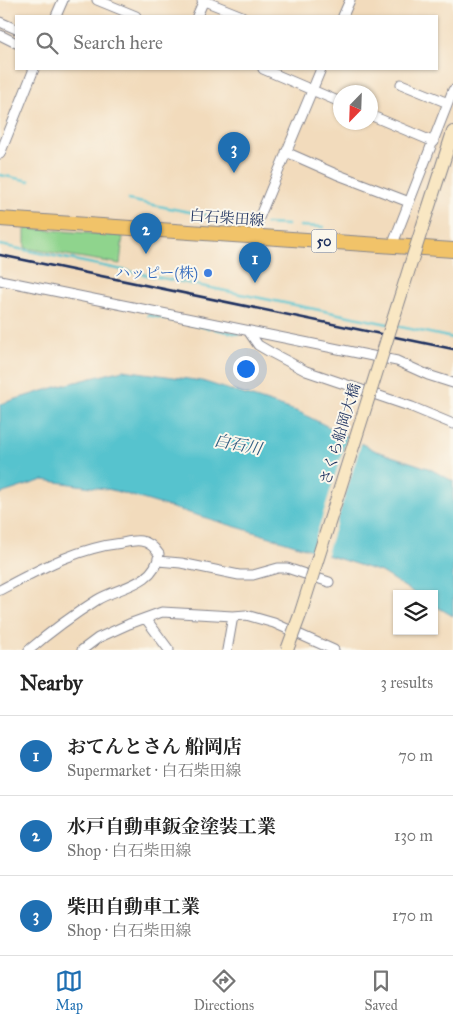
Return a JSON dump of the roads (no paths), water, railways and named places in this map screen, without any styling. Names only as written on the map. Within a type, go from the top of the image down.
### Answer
[{"type":"main road","name":"さくら船岡大橋","points":[[287,650],[306,596],[453,132]]},
{"type":"main road","name":"白石柴田線","points":[[0,219],[453,250]]},
{"type":"street","points":[[56,15],[63,0]]},
{"type":"street","points":[[97,0],[134,15]]},
{"type":"street","points":[[197,15],[203,0],[240,15]]},
{"type":"street","points":[[343,15],[350,0]]},
{"type":"street","points":[[0,22],[15,29]]},
{"type":"street","points":[[0,35],[15,42]]},
{"type":"street","points":[[0,154],[34,70]]},
{"type":"street","points":[[264,70],[333,99]]},
{"type":"street","points":[[255,236],[259,218],[321,70]]},
{"type":"street","points":[[401,84],[448,103]]},
{"type":"street","points":[[392,246],[453,90]]},
{"type":"street","points":[[378,118],[434,142]]},
{"type":"street","points":[[286,152],[336,174],[409,202]]},
{"type":"street","points":[[0,280],[397,361],[428,375],[453,383]]},
{"type":"street","points":[[249,332],[258,344],[306,371],[412,407],[453,424]]},
{"type":"street","points":[[0,590],[84,550],[104,545],[140,540],[156,549],[159,554],[154,568],[138,582],[100,599],[60,625],[28,650]]},
{"type":"street","points":[[158,561],[181,562],[239,575],[253,575],[278,568],[287,568],[329,582]]},
{"type":"street","points":[[82,650],[98,638],[162,612],[246,615],[274,623],[334,650]]},
{"type":"street","points":[[227,650],[233,616]]},
{"type":"street","points":[[146,618],[169,650]]},
{"type":"water","name":"白石川","points":[[123,370],[202,381],[299,412],[376,451],[428,468],[453,481],[453,616],[438,607],[438,590],[410,590],[381,572],[112,490],[43,480],[0,494],[0,404]]},
{"type":"waterway","points":[[0,175],[30,181]]},
{"type":"waterway","points":[[128,200],[251,224]]},
{"type":"waterway","points":[[266,224],[288,225]]},
{"type":"waterway","points":[[300,226],[324,227]]},
{"type":"waterway","points":[[0,245],[388,324]]},
{"type":"waterway","points":[[148,315],[176,321]]},
{"type":"waterway","points":[[184,323],[209,328]]},
{"type":"waterway","points":[[396,326],[453,338]]},
{"type":"waterway","points":[[215,329],[238,334]]},
{"type":"railway","points":[[0,255],[453,349]]},
{"type":"place","name":"柴田自動車工業","points":[[234,173]]},
{"type":"place","name":"水戸自動車鈑金塗装工業","points":[[146,254]]},
{"type":"place","name":"ハッピー(株)","points":[[208,273]]},
{"type":"place","name":"おてんとさん 船岡店","points":[[255,283]]}]
